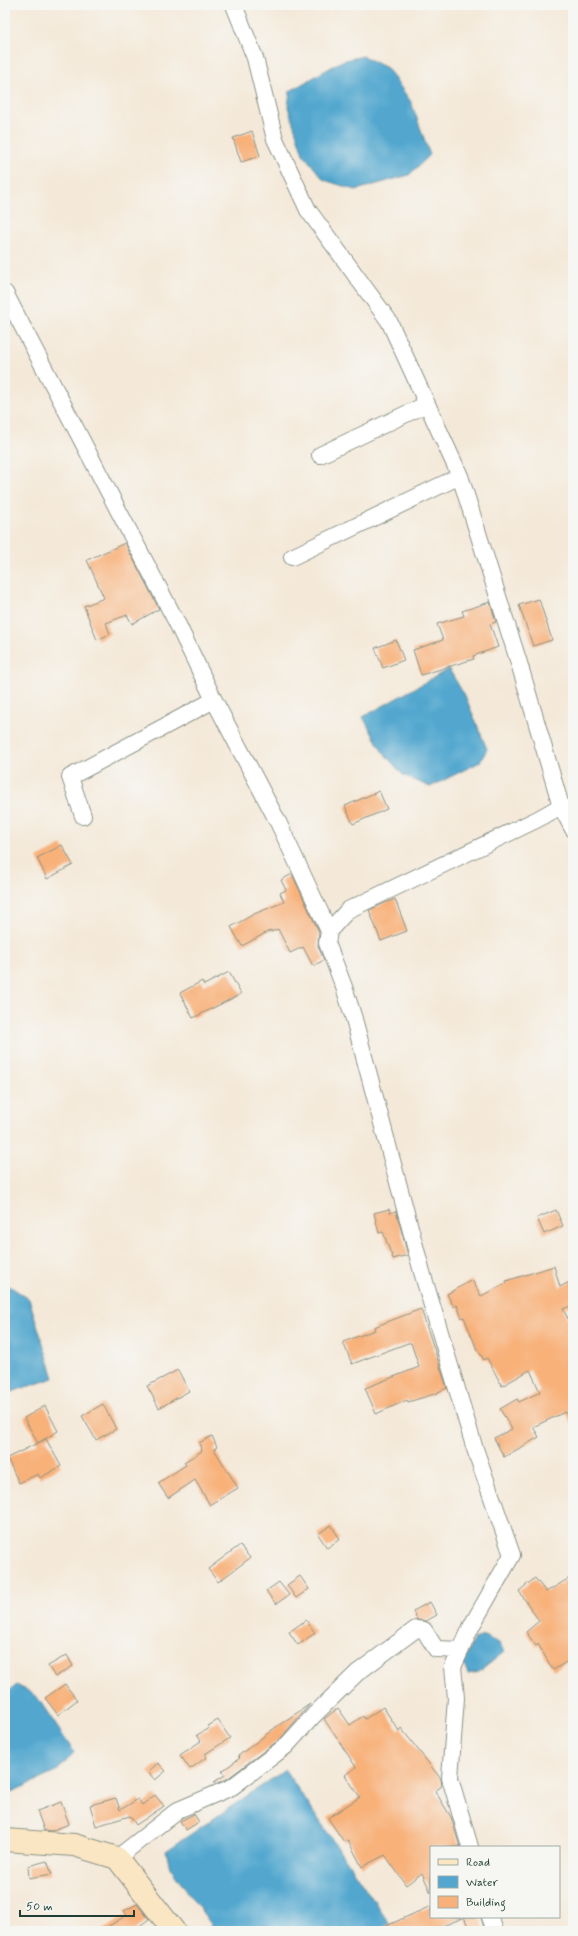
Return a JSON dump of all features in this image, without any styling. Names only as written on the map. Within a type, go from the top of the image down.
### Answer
[{"type":"street","points":[[234,5],[255,58],[275,139],[308,210],[389,321],[460,476],[519,663],[561,806],[573,829]]},
{"type":"street","points":[[5,293],[116,503],[176,621],[214,700],[278,822],[329,931]]},
{"type":"street","points":[[320,455],[427,404]]},
{"type":"street","points":[[292,557],[460,476]]},
{"type":"street","points":[[83,816],[70,776],[214,700]]},
{"type":"street","points":[[470,1846],[450,1778],[456,1698],[453,1667],[512,1555],[474,1446],[422,1272],[354,1019],[344,987],[327,943],[329,931],[348,910],[538,819],[561,806]]},
{"type":"street","points":[[117,1858],[178,1810],[232,1787],[286,1746],[314,1715],[357,1673],[416,1629],[424,1630],[436,1649],[461,1650]]},
{"type":"street","points":[[5,1840],[74,1845],[117,1858],[174,1931]]},
{"type":"street","points":[[490,1918],[495,1931]]},
{"type":"water","points":[[363,56],[387,68],[411,102],[430,155],[409,175],[356,190],[324,180],[303,154],[288,107],[290,91],[342,61]]},
{"type":"water","points":[[449,669],[466,698],[487,749],[480,762],[430,787],[403,775],[382,751],[363,717]]},
{"type":"water","points":[[5,1283],[29,1299],[54,1378],[5,1394]]},
{"type":"water","points":[[484,1636],[499,1643],[504,1652],[479,1672],[468,1674],[463,1662],[474,1639]]},
{"type":"water","points":[[17,1685],[37,1697],[74,1752],[58,1771],[5,1795],[5,1694]]},
{"type":"water","points":[[285,1770],[393,1931],[216,1931],[170,1868],[166,1851]]},
{"type":"building","points":[[252,131],[260,156],[241,162],[233,138]]},
{"type":"building","points":[[125,543],[159,609],[132,624],[127,615],[106,623],[110,634],[97,640],[84,606],[104,598],[87,560]]},
{"type":"building","points":[[539,599],[552,640],[533,646],[519,605]]},
{"type":"building","points":[[490,602],[496,622],[490,624],[498,647],[473,656],[474,659],[421,675],[413,650],[443,640],[437,624],[464,616],[462,611]]},
{"type":"building","points":[[396,640],[404,660],[383,668],[375,648]]},
{"type":"building","points":[[379,791],[387,809],[353,824],[345,806]]},
{"type":"building","points":[[62,845],[73,865],[47,879],[37,858]]},
{"type":"building","points":[[292,874],[319,932],[318,946],[324,960],[313,966],[303,947],[290,953],[278,929],[271,932],[271,930],[242,946],[231,927],[254,914],[284,902],[280,893],[286,890],[281,880]]},
{"type":"building","points":[[395,899],[407,931],[381,941],[369,910]]},
{"type":"building","points":[[229,972],[241,994],[193,1018],[180,993],[202,981],[204,985]]},
{"type":"building","points":[[389,1209],[390,1213],[396,1211],[408,1255],[393,1259],[383,1232],[379,1233],[374,1213]]},
{"type":"building","points":[[556,1210],[563,1226],[544,1234],[537,1218]]},
{"type":"building","points":[[554,1266],[560,1287],[573,1280],[573,1305],[563,1309],[573,1328],[573,1426],[565,1412],[533,1427],[539,1437],[504,1457],[494,1438],[512,1429],[500,1409],[517,1399],[519,1402],[540,1392],[530,1370],[502,1386],[487,1358],[484,1360],[476,1347],[464,1317],[462,1318],[457,1305],[454,1307],[447,1294],[472,1280],[481,1296],[507,1283],[506,1281]]},
{"type":"building","points":[[421,1309],[447,1388],[438,1393],[408,1402],[407,1400],[376,1414],[365,1388],[419,1367],[411,1343],[352,1364],[343,1342],[375,1330],[374,1327]]},
{"type":"building","points":[[178,1370],[189,1391],[159,1408],[147,1386]]},
{"type":"building","points":[[103,1404],[116,1429],[96,1440],[82,1416]]},
{"type":"building","points":[[45,1406],[58,1431],[38,1443],[24,1418]]},
{"type":"building","points":[[212,1436],[217,1447],[214,1449],[238,1488],[210,1505],[195,1480],[168,1498],[158,1483],[186,1465],[184,1462],[202,1451],[199,1443]]},
{"type":"building","points":[[46,1439],[61,1466],[40,1478],[38,1474],[19,1483],[7,1458]]},
{"type":"building","points":[[331,1525],[340,1539],[327,1548],[318,1534]]},
{"type":"building","points":[[240,1545],[250,1558],[218,1582],[208,1569]]},
{"type":"building","points":[[300,1576],[309,1589],[296,1598],[287,1585]]},
{"type":"building","points":[[573,1576],[573,1658],[553,1670],[538,1644],[536,1646],[526,1632],[539,1621],[519,1591],[535,1578],[546,1592]]},
{"type":"building","points":[[279,1582],[289,1595],[276,1604],[266,1591]]},
{"type":"building","points":[[430,1602],[437,1615],[426,1621],[417,1620],[413,1611]]},
{"type":"building","points":[[306,1620],[315,1633],[298,1645],[289,1632]]},
{"type":"building","points":[[67,1655],[73,1666],[55,1677],[48,1666]]},
{"type":"building","points":[[65,1684],[77,1700],[58,1715],[45,1698]]},
{"type":"building","points":[[310,1704],[280,1739],[227,1779],[215,1784],[214,1782],[225,1775],[222,1771],[240,1758],[238,1756],[276,1727]]},
{"type":"building","points":[[383,1707],[399,1731],[401,1728],[441,1779],[442,1786],[435,1791],[451,1817],[460,1846],[430,1846],[430,1891],[422,1873],[406,1885],[385,1855],[362,1867],[348,1840],[344,1842],[328,1818],[360,1797],[345,1775],[356,1767],[324,1719],[338,1708],[350,1725],[363,1716],[365,1719]]},
{"type":"building","points":[[218,1720],[230,1738],[205,1754],[207,1757],[190,1769],[180,1755],[201,1741],[197,1735],[209,1728],[208,1726]]},
{"type":"building","points":[[158,1763],[166,1771],[155,1780],[148,1772]]},
{"type":"building","points":[[155,1795],[164,1806],[136,1825],[130,1816],[96,1826],[90,1805],[116,1798],[120,1810],[138,1799],[142,1805]]},
{"type":"building","points":[[61,1802],[69,1824],[51,1831],[44,1830],[37,1811]]},
{"type":"building","points":[[194,1814],[199,1822],[186,1830],[180,1821]]},
{"type":"building","points":[[47,1861],[52,1874],[29,1878],[28,1866]]},
{"type":"building","points":[[137,1904],[149,1919],[133,1931],[101,1931],[127,1915],[124,1911]]},
{"type":"building","points":[[430,1906],[430,1918],[463,1918],[430,1931],[375,1931]]},
{"type":"building","points":[[464,1918],[481,1918],[485,1931],[470,1931]]}]
